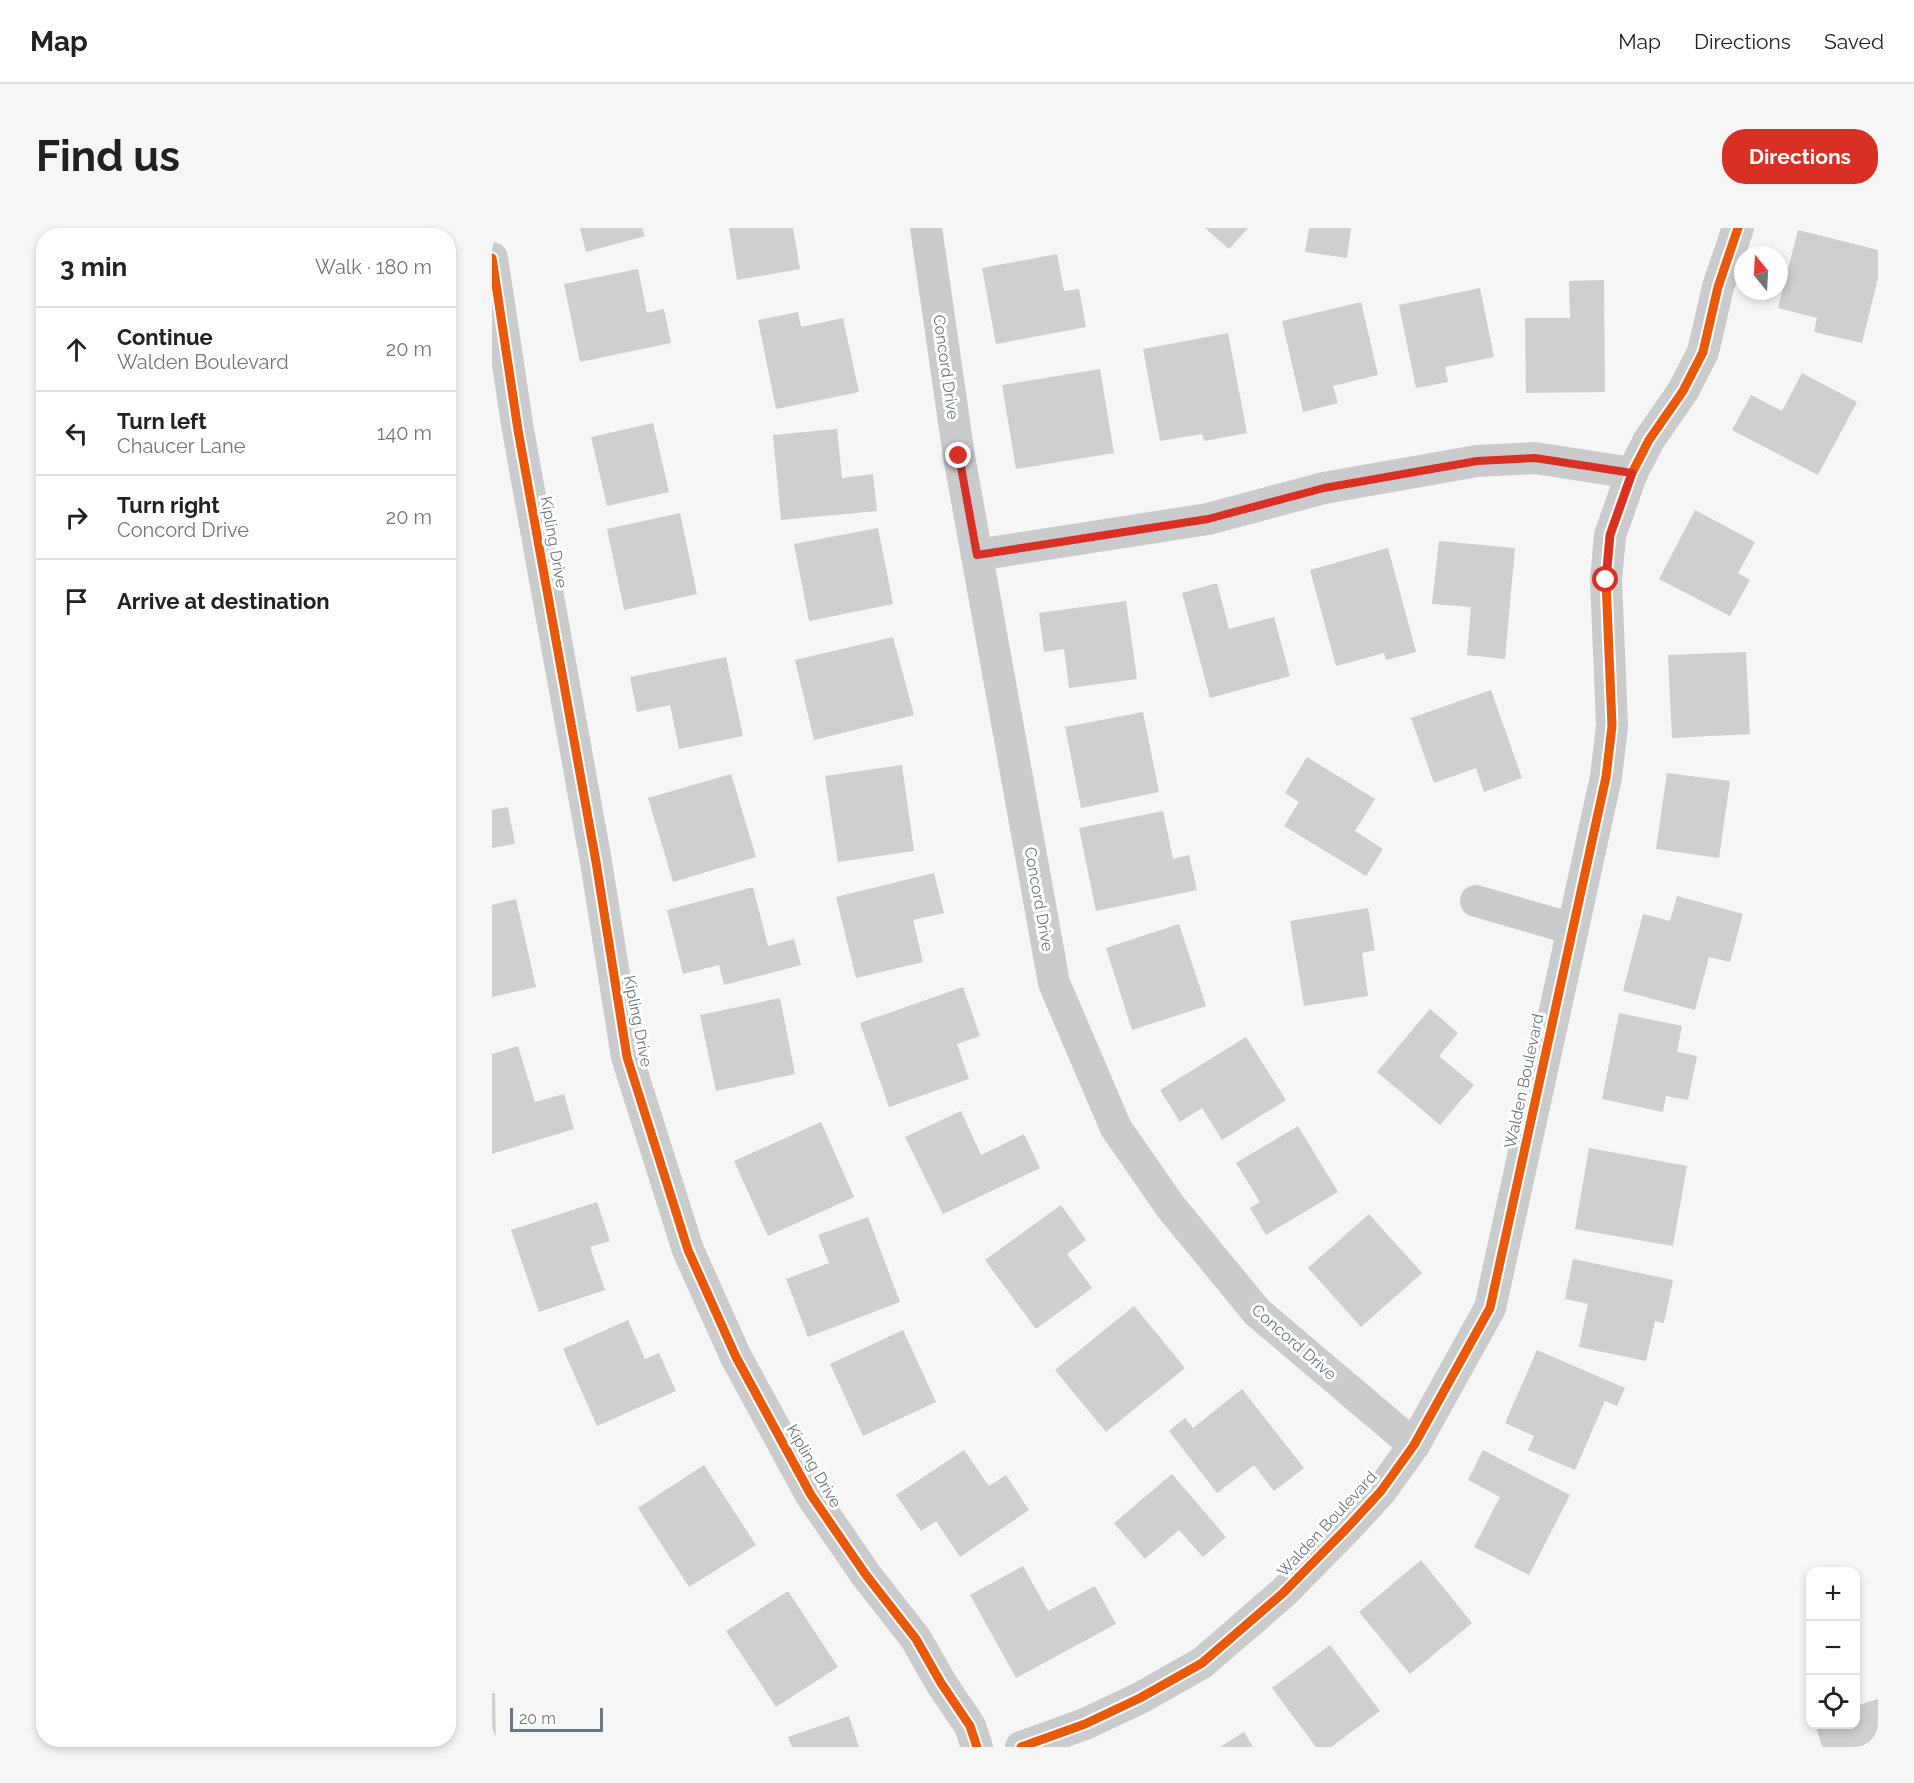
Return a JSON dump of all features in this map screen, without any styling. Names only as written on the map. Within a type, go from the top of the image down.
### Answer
[{"type":"street","name":"Concord Drive","points":[[926,228],[959,456],[1054,982],[1116,1128],[1170,1206],[1257,1312],[1414,1445]]},
{"type":"street","name":"Walden Boulevard","points":[[1021,1747],[1085,1724],[1140,1698],[1202,1663],[1283,1593],[1381,1491],[1414,1445],[1490,1308],[1607,767],[1612,726],[1606,580],[1610,535],[1632,473],[1649,440],[1683,391],[1703,352],[1718,287],[1738,228]]},
{"type":"street","name":"Kipling Drive","points":[[492,258],[518,430],[596,862],[627,1057],[688,1250],[736,1357],[811,1495],[866,1575],[916,1640],[970,1726],[977,1747]]},
{"type":"street","points":[[977,555],[1208,519],[1324,488],[1477,461],[1535,458],[1632,473]]},
{"type":"street","points":[[1476,901],[1573,929]]},
{"type":"building","points":[[580,228],[642,228],[645,236],[586,252]]},
{"type":"building","points":[[729,228],[793,228],[800,269],[737,280]]},
{"type":"building","points":[[1205,228],[1248,228],[1229,249]]},
{"type":"building","points":[[1309,228],[1351,228],[1347,258],[1305,252]]},
{"type":"building","points":[[1798,230],[1878,250],[1878,278],[1862,343],[1814,332],[1817,318],[1778,308],[1780,300],[1788,300],[1788,269]]},
{"type":"building","points":[[1057,254],[1064,291],[1079,289],[1086,327],[996,344],[982,268]]},
{"type":"building","points":[[638,269],[647,313],[664,309],[671,343],[580,362],[564,284]]},
{"type":"building","points":[[1604,280],[1605,392],[1526,393],[1525,318],[1570,318],[1569,281]]},
{"type":"building","points":[[1480,288],[1494,357],[1445,367],[1448,382],[1416,388],[1399,305]]},
{"type":"building","points":[[1361,302],[1378,375],[1333,386],[1338,403],[1303,412],[1282,321]]},
{"type":"building","points":[[798,312],[801,327],[843,318],[859,392],[776,409],[758,320]]},
{"type":"building","points":[[1228,333],[1247,433],[1204,441],[1202,434],[1160,441],[1143,349]]},
{"type":"building","points":[[1100,369],[1114,453],[1016,469],[1002,385]]},
{"type":"building","points":[[1802,373],[1857,402],[1818,475],[1732,430],[1751,395],[1782,411]]},
{"type":"building","points":[[653,423],[669,492],[607,506],[591,437]]},
{"type":"building","points":[[837,429],[842,478],[873,474],[877,511],[781,520],[773,435]]},
{"type":"building","points":[[1695,510],[1755,542],[1738,573],[1750,580],[1730,616],[1659,579]]},
{"type":"building","points":[[680,513],[697,594],[624,610],[607,529]]},
{"type":"building","points":[[878,528],[893,604],[809,621],[794,544]]},
{"type":"building","points":[[1439,541],[1515,548],[1505,659],[1467,655],[1471,607],[1432,604]]},
{"type":"building","points":[[1388,548],[1416,652],[1386,660],[1384,653],[1336,666],[1310,570]]},
{"type":"building","points":[[1217,583],[1229,629],[1274,617],[1290,676],[1210,698],[1182,593]]},
{"type":"building","points":[[1126,601],[1137,679],[1069,688],[1064,649],[1044,652],[1039,613]]},
{"type":"building","points":[[893,637],[914,715],[814,740],[795,660]]},
{"type":"building","points":[[1746,652],[1750,734],[1672,738],[1668,655]]},
{"type":"building","points":[[726,657],[743,736],[679,749],[670,705],[637,712],[630,677]]},
{"type":"building","points":[[1491,690],[1522,778],[1484,792],[1476,768],[1434,783],[1411,718]]},
{"type":"building","points":[[1143,712],[1159,792],[1081,808],[1065,727]]},
{"type":"building","points":[[1307,757],[1375,799],[1355,831],[1383,849],[1366,876],[1284,826],[1299,802],[1285,793]]},
{"type":"building","points":[[902,765],[914,851],[838,862],[825,776]]},
{"type":"building","points":[[1667,773],[1730,781],[1719,858],[1656,849]]},
{"type":"building","points":[[731,774],[756,857],[673,882],[648,798]]},
{"type":"building","points":[[508,807],[515,844],[492,848],[492,810]]},
{"type":"building","points":[[1163,811],[1173,859],[1189,855],[1197,890],[1096,911],[1079,828]]},
{"type":"building","points":[[934,873],[944,913],[913,920],[923,962],[856,978],[836,897]]},
{"type":"building","points":[[753,887],[768,946],[794,939],[801,965],[724,985],[719,965],[683,974],[667,910]]},
{"type":"building","points":[[1677,896],[1743,914],[1730,962],[1709,957],[1695,1010],[1623,991],[1643,914],[1670,921]]},
{"type":"building","points":[[516,899],[536,987],[492,997],[492,905]]},
{"type":"building","points":[[1368,908],[1375,950],[1362,953],[1368,996],[1304,1006],[1290,921]]},
{"type":"building","points":[[1179,924],[1206,1006],[1132,1030],[1106,948]]},
{"type":"building","points":[[963,987],[980,1036],[957,1044],[969,1079],[889,1107],[860,1023]]},
{"type":"building","points":[[780,998],[795,1074],[716,1091],[700,1015]]},
{"type":"building","points":[[1430,1009],[1458,1033],[1439,1056],[1474,1085],[1440,1125],[1377,1072]]},
{"type":"building","points":[[1619,1013],[1682,1026],[1677,1052],[1697,1056],[1688,1100],[1666,1096],[1663,1112],[1602,1099]]},
{"type":"building","points":[[1246,1037],[1286,1100],[1222,1140],[1202,1108],[1180,1122],[1160,1090]]},
{"type":"building","points":[[518,1046],[535,1102],[564,1094],[574,1129],[492,1154],[492,1054]]},
{"type":"building","points":[[961,1111],[981,1155],[1024,1134],[1040,1168],[943,1214],[905,1137]]},
{"type":"building","points":[[821,1122],[854,1197],[768,1236],[734,1161]]},
{"type":"building","points":[[1298,1126],[1338,1192],[1266,1235],[1250,1208],[1260,1202],[1236,1163]]},
{"type":"building","points":[[1589,1148],[1687,1166],[1673,1246],[1575,1229]]},
{"type":"building","points":[[597,1202],[610,1241],[590,1247],[605,1290],[539,1312],[511,1230]]},
{"type":"building","points":[[1061,1205],[1086,1240],[1067,1254],[1092,1288],[1036,1329],[985,1260]]},
{"type":"building","points":[[1369,1214],[1422,1273],[1361,1327],[1308,1268]]},
{"type":"building","points":[[868,1217],[900,1302],[808,1337],[786,1279],[829,1263],[818,1235]]},
{"type":"building","points":[[1573,1259],[1673,1280],[1664,1323],[1655,1321],[1646,1361],[1579,1347],[1588,1304],[1565,1299]]},
{"type":"building","points":[[1134,1306],[1185,1368],[1106,1432],[1055,1370]]},
{"type":"building","points":[[628,1320],[645,1359],[659,1353],[676,1391],[597,1426],[563,1349]]},
{"type":"building","points":[[903,1330],[936,1402],[863,1436],[830,1364]]},
{"type":"building","points":[[1537,1350],[1625,1388],[1617,1406],[1605,1401],[1575,1470],[1528,1450],[1534,1436],[1505,1423]]},
{"type":"building","points":[[1242,1389],[1304,1468],[1274,1491],[1254,1465],[1217,1493],[1169,1431],[1185,1418],[1193,1428]]},
{"type":"building","points":[[964,1450],[989,1486],[1006,1475],[1029,1510],[960,1557],[936,1521],[921,1531],[896,1495]]},
{"type":"building","points":[[1483,1450],[1570,1495],[1529,1575],[1474,1547],[1500,1497],[1468,1480]]},
{"type":"building","points":[[704,1465],[756,1545],[689,1587],[638,1508]]},
{"type":"building","points":[[1172,1474],[1226,1537],[1203,1557],[1179,1530],[1145,1559],[1114,1523]]},
{"type":"building","points":[[1421,1560],[1472,1623],[1410,1674],[1359,1612]]},
{"type":"building","points":[[1023,1566],[1048,1611],[1095,1586],[1116,1624],[1016,1678],[970,1595]]},
{"type":"building","points":[[788,1591],[838,1667],[776,1707],[726,1631]]},
{"type":"building","points":[[1330,1645],[1380,1711],[1331,1747],[1316,1747],[1272,1688]]},
{"type":"building","points":[[492,1693],[495,1693],[496,1747],[492,1747]]},
{"type":"building","points":[[1878,1699],[1878,1747],[1822,1747],[1817,1729],[1860,1729],[1860,1705]]},
{"type":"building","points":[[849,1716],[859,1747],[792,1747],[788,1737]]},
{"type":"building","points":[[1244,1732],[1253,1747],[1220,1747]]},
{"type":"cycle path","points":[[1021,1747],[1085,1724],[1140,1698],[1202,1663],[1283,1593],[1381,1491],[1414,1445],[1490,1308],[1606,777],[1612,726],[1606,580],[1610,535],[1632,473],[1649,440],[1683,391],[1703,352],[1718,287],[1738,228]]},
{"type":"cycle path","points":[[492,258],[518,430],[596,862],[627,1057],[688,1250],[736,1357],[811,1495],[866,1575],[916,1639],[941,1683],[970,1726],[977,1747]]},
{"type":"route","points":[[959,456],[977,555],[1208,519],[1324,488],[1477,461],[1535,458],[1632,473],[1610,535],[1606,580]]}]
